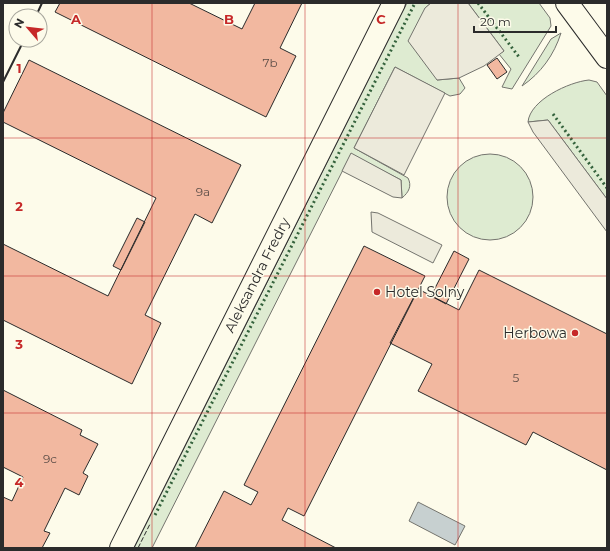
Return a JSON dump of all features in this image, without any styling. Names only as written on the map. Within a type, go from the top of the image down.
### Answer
[{"type":"street","name":"Aleksandra Fredry","points":[[121,548],[394,3]]},
{"type":"street","points":[[568,3],[603,44]]},
{"type":"green space","points":[[407,3],[431,3],[425,8],[437,80],[459,78],[465,88],[460,94],[450,96],[395,67],[354,148],[408,178],[410,186],[408,191],[402,198],[401,180],[351,154],[152,548],[134,548]]},
{"type":"green space","points":[[468,3],[539,3],[550,18],[551,26],[512,89],[502,87],[511,69],[499,54],[504,51]]},
{"type":"green space","points":[[561,33],[555,49],[546,63],[529,81],[522,86],[551,39]]},
{"type":"green space","points":[[589,80],[597,82],[607,96],[607,199],[548,120],[528,122],[530,114],[543,100],[561,88],[581,81]]},
{"type":"green space","points":[[490,154],[507,157],[521,166],[530,180],[533,197],[530,214],[521,228],[507,237],[490,240],[473,237],[459,228],[450,214],[447,197],[450,180],[459,166],[473,157]]},
{"type":"shaded area","points":[[431,3],[468,3],[504,51],[484,66],[459,78],[437,80],[408,41],[425,8]]},
{"type":"shaded area","points":[[395,67],[445,93],[404,175],[354,148]]},
{"type":"shaded area","points":[[548,120],[607,199],[607,232],[533,132],[528,122]]},
{"type":"shaded area","points":[[351,153],[401,180],[402,198],[393,197],[342,171]]},
{"type":"shaded area","points":[[371,212],[378,213],[442,245],[433,263],[372,232]]},
{"type":"shaded area","points":[[418,502],[465,526],[455,545],[409,521]]},
{"type":"building","points":[[60,3],[189,3],[242,29],[255,3],[302,3],[280,48],[296,56],[266,117],[55,12]]},
{"type":"building","points":[[497,58],[507,72],[497,79],[487,65]]},
{"type":"building","points":[[29,60],[241,165],[212,223],[195,214],[145,315],[161,323],[132,384],[3,320],[3,244],[108,296],[156,198],[3,122],[3,113]]},
{"type":"building","points":[[137,218],[145,222],[121,270],[113,266]]},
{"type":"building","points":[[364,246],[425,276],[304,516],[288,508],[282,520],[336,548],[195,548],[224,491],[251,505],[258,492],[244,485]]},
{"type":"building","points":[[454,251],[469,259],[446,304],[431,296]]},
{"type":"building","points":[[479,270],[607,334],[607,470],[533,432],[526,445],[418,391],[432,364],[390,343],[418,289],[459,310]]},
{"type":"building","points":[[3,390],[82,430],[80,435],[98,444],[83,473],[88,476],[79,495],[65,488],[44,531],[50,533],[42,548],[3,548],[3,497],[12,501],[23,477],[3,467]]},
{"type":"hedge","points":[[155,515],[415,3]]},
{"type":"hedge","points":[[478,3],[519,57]]},
{"type":"hedge","points":[[553,114],[607,188]]},
{"type":"fence","points":[[138,548],[150,524]]},
{"type":"wall","points":[[40,8],[42,3]]},
{"type":"wall","points":[[3,82],[20,48]]},
{"type":"place","name":"Hotel Solny","points":[[377,292]]},
{"type":"place","name":"Herbowa","points":[[575,333]]}]
